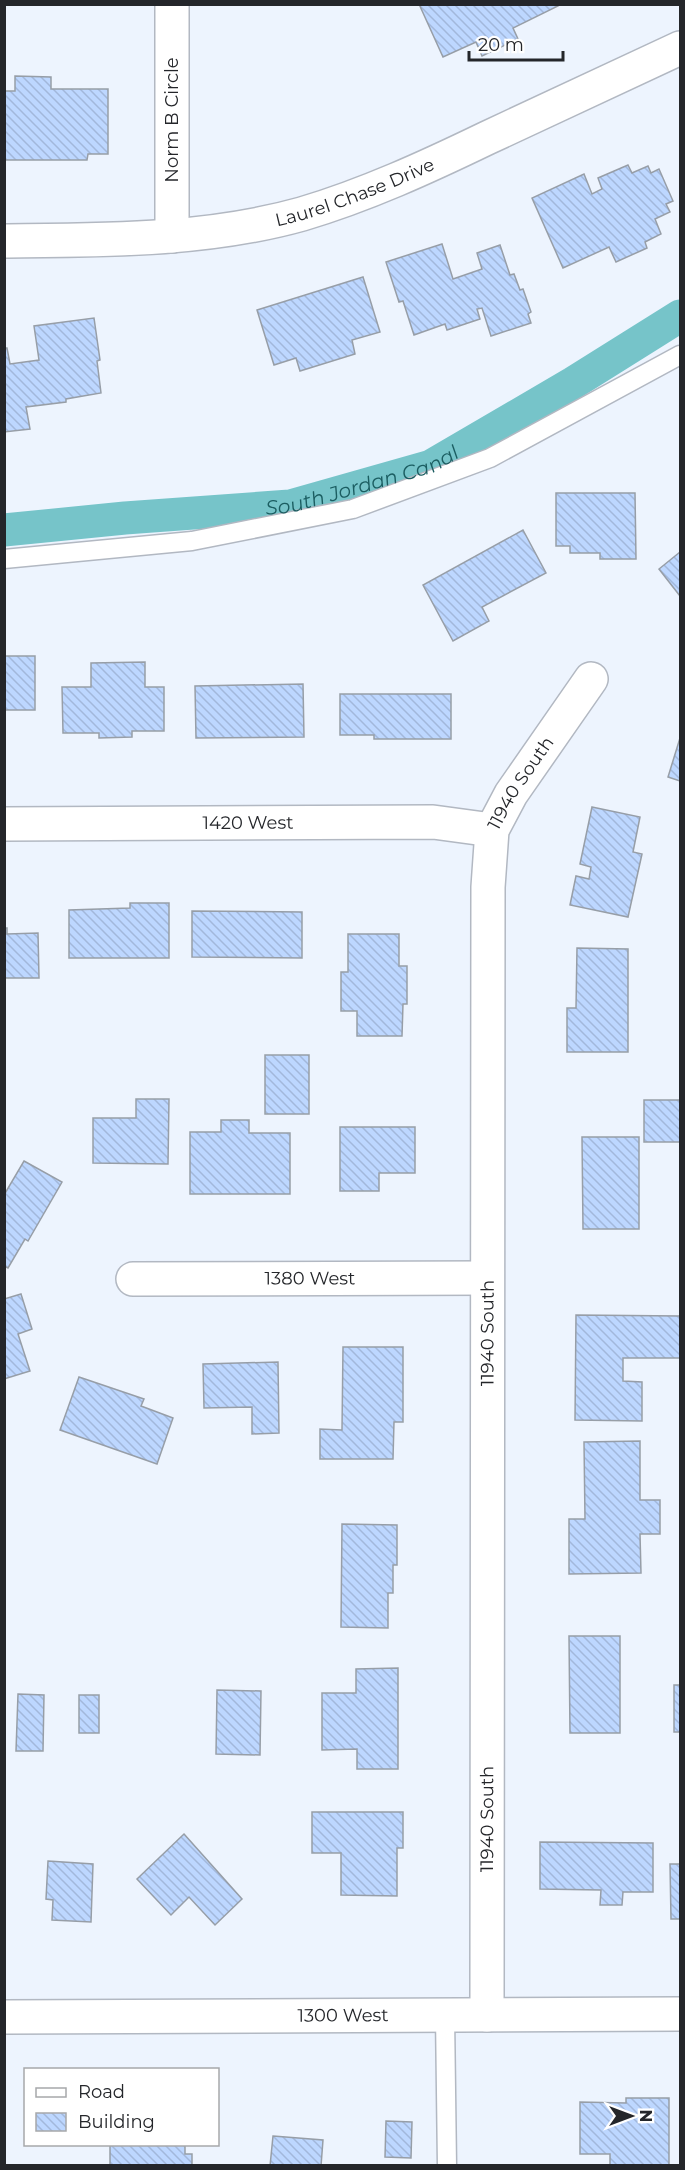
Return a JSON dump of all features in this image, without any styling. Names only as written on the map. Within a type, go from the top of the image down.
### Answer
[{"type":"street","name":"Norm B Circle","points":[[172,4],[172,236]]},
{"type":"street","name":"Laurel Chase Drive","points":[[4,241],[76,241],[172,236],[238,227],[301,214],[367,192],[443,159],[681,48]]},
{"type":"street","name":"11940 South","points":[[487,2015],[488,887],[492,830],[511,795],[591,679]]},
{"type":"street","name":"1420 West","points":[[4,824],[433,822],[492,830]]},
{"type":"street","name":"1380 West","points":[[133,1279],[487,1278]]},
{"type":"street","name":"1300 West","points":[[4,2017],[681,2014]]},
{"type":"lane","points":[[4,559],[192,542],[353,509],[490,458],[681,355]]},
{"type":"lane","points":[[445,2015],[447,2166]]},
{"type":"building","points":[[419,4],[557,4],[558,6],[513,28],[518,39],[482,56],[476,42],[443,57]]},
{"type":"building","points":[[15,76],[51,77],[51,89],[108,89],[108,154],[88,154],[87,160],[4,160],[4,91],[15,91]]},
{"type":"building","points":[[628,165],[632,173],[648,166],[651,173],[659,169],[673,201],[666,204],[670,212],[655,219],[661,234],[645,242],[647,248],[616,262],[609,247],[563,268],[532,198],[584,174],[592,194],[602,189],[598,178]]},
{"type":"building","points":[[442,244],[453,279],[482,269],[477,253],[500,245],[510,275],[514,274],[520,290],[523,289],[531,312],[528,314],[531,323],[491,336],[482,308],[477,309],[480,319],[447,330],[445,324],[414,335],[403,301],[399,302],[386,262]]},
{"type":"building","points":[[363,277],[380,332],[352,340],[355,354],[300,371],[296,358],[274,365],[257,310]]},
{"type":"building","points":[[94,318],[100,360],[97,361],[101,393],[66,399],[66,402],[26,407],[30,429],[4,432],[4,348],[7,348],[10,364],[39,360],[34,326]]},
{"type":"building","points":[[556,493],[635,493],[636,559],[600,559],[600,553],[570,553],[570,546],[556,546]]},
{"type":"building","points":[[523,530],[546,573],[482,607],[489,621],[453,641],[423,585]]},
{"type":"building","points":[[680,552],[680,596],[659,569]]},
{"type":"building","points":[[4,656],[35,656],[35,710],[4,710]]},
{"type":"building","points":[[145,662],[145,687],[164,687],[164,731],[132,731],[132,737],[99,738],[99,733],[63,733],[62,687],[91,687],[91,663]]},
{"type":"building","points":[[303,684],[304,737],[196,738],[195,686]]},
{"type":"building","points":[[340,694],[451,694],[451,739],[374,739],[374,735],[340,735]]},
{"type":"building","points":[[680,738],[680,781],[668,777]]},
{"type":"building","points":[[592,807],[640,817],[633,852],[642,854],[628,917],[570,905],[576,876],[589,879],[591,867],[580,864]]},
{"type":"building","points":[[130,903],[169,903],[169,958],[69,958],[69,910],[130,908]]},
{"type":"building","points":[[192,911],[302,912],[302,958],[192,957]]},
{"type":"building","points":[[4,928],[7,928],[7,934],[38,933],[39,978],[4,978]]},
{"type":"building","points":[[348,934],[399,934],[399,966],[407,966],[407,1004],[403,1004],[402,1036],[357,1036],[357,1011],[341,1011],[341,972],[348,972]]},
{"type":"building","points":[[577,948],[628,949],[628,1052],[567,1052],[567,1008],[576,1008]]},
{"type":"building","points":[[265,1055],[309,1055],[309,1114],[265,1114]]},
{"type":"building","points":[[136,1099],[169,1099],[168,1164],[93,1163],[93,1118],[136,1118]]},
{"type":"building","points":[[644,1100],[680,1100],[680,1142],[644,1142]]},
{"type":"building","points":[[221,1120],[249,1120],[249,1133],[290,1133],[290,1194],[190,1194],[190,1132],[221,1132]]},
{"type":"building","points":[[340,1127],[415,1127],[415,1173],[379,1173],[379,1191],[340,1191]]},
{"type":"building","points":[[582,1137],[639,1137],[639,1229],[583,1229]]},
{"type":"building","points":[[24,1161],[62,1182],[28,1241],[25,1239],[8,1268],[4,1266],[4,1195]]},
{"type":"building","points":[[21,1294],[32,1329],[18,1334],[30,1371],[4,1379],[4,1299]]},
{"type":"building","points":[[576,1315],[680,1316],[680,1358],[623,1358],[623,1381],[642,1382],[642,1421],[575,1420]]},
{"type":"building","points":[[343,1347],[403,1347],[403,1422],[394,1422],[393,1459],[320,1459],[320,1429],[342,1430]]},
{"type":"building","points":[[278,1362],[279,1433],[252,1434],[252,1407],[204,1408],[203,1364]]},
{"type":"building","points":[[79,1377],[144,1399],[141,1406],[173,1418],[157,1464],[60,1430]]},
{"type":"building","points":[[640,1441],[640,1500],[660,1500],[660,1534],[640,1534],[641,1573],[569,1574],[569,1519],[585,1519],[584,1442]]},
{"type":"building","points":[[342,1524],[397,1525],[397,1565],[393,1565],[393,1593],[388,1593],[388,1628],[341,1627]]},
{"type":"building","points":[[569,1636],[620,1636],[620,1733],[570,1733]]},
{"type":"building","points":[[398,1668],[398,1769],[357,1769],[357,1749],[322,1750],[322,1693],[356,1693],[356,1669]]},
{"type":"building","points":[[674,1685],[680,1685],[680,1732],[674,1732]]},
{"type":"building","points":[[217,1690],[261,1691],[260,1755],[216,1754]]},
{"type":"building","points":[[18,1694],[44,1695],[43,1751],[16,1751]]},
{"type":"building","points":[[79,1695],[99,1695],[99,1733],[79,1733]]},
{"type":"building","points":[[312,1812],[403,1812],[403,1848],[397,1848],[397,1896],[341,1895],[341,1853],[312,1853]]},
{"type":"building","points":[[184,1834],[242,1899],[215,1925],[189,1897],[171,1915],[137,1879]]},
{"type":"building","points":[[540,1842],[653,1843],[653,1892],[623,1892],[622,1905],[600,1905],[601,1890],[540,1889]]},
{"type":"building","points":[[48,1861],[93,1864],[91,1922],[52,1920],[53,1900],[46,1899]]},
{"type":"building","points":[[670,1864],[680,1864],[680,1919],[671,1919]]},
{"type":"building","points":[[626,2098],[669,2098],[669,2166],[610,2166],[610,2154],[580,2154],[580,2102],[626,2103]]},
{"type":"building","points":[[386,2121],[412,2122],[411,2158],[385,2157]]},
{"type":"building","points":[[273,2136],[323,2140],[321,2166],[270,2166]]},
{"type":"building","points":[[110,2146],[185,2146],[185,2154],[192,2154],[192,2166],[110,2166]]},
{"type":"waterway","name":"South Jordan Canal","points":[[4,530],[125,518],[290,506],[431,466],[573,383],[680,316]]}]
